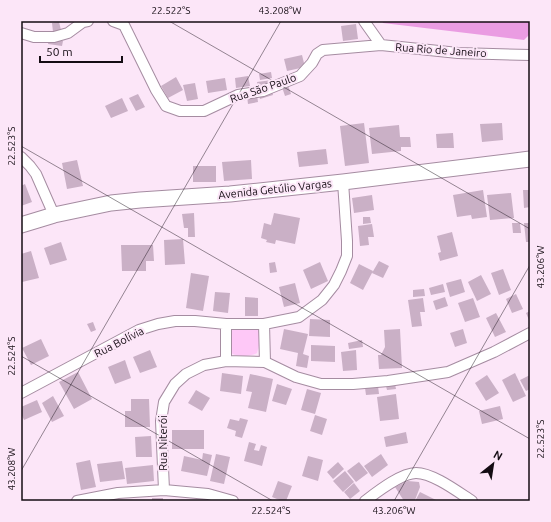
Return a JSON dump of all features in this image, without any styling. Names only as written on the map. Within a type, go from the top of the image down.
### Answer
[{"type":"street","points":[[21,33],[34,37],[54,37],[68,33],[83,22],[88,21]]},
{"type":"street","name":"Rua São Paulo","points":[[114,21],[124,26],[156,90],[166,106],[180,112],[204,111],[238,95],[263,91],[300,76],[312,63],[317,54],[323,50],[381,45]]},
{"type":"street","name":"Rua Rio de Janeiro","points":[[364,21],[381,45],[458,53],[530,55]]},
{"type":"street","points":[[21,157],[36,174],[54,215]]},
{"type":"street","name":"Avenida Getúlio Vargas","points":[[21,225],[54,215],[112,203],[230,194],[530,159]]},
{"type":"street","name":"Rua Bolívia","points":[[21,393],[139,330],[158,324],[175,321],[195,321],[226,324],[264,324],[299,316],[322,300],[334,285],[347,256],[343,182]]},
{"type":"street","points":[[226,324],[226,361]]},
{"type":"street","points":[[264,324],[265,362],[296,377],[321,384],[353,384],[388,381],[448,372],[494,352],[530,333]]},
{"type":"street","name":"Rua Niterói","points":[[164,490],[161,421],[164,402],[174,384],[186,374],[204,365],[226,361],[265,362]]},
{"type":"street","points":[[365,501],[377,491],[397,479],[416,473],[427,475],[440,481],[472,501]]},
{"type":"street","points":[[77,501],[118,493],[164,490],[208,494],[233,501]]},
{"type":"shaded area","points":[[382,21],[530,21],[530,34],[524,40],[383,23]]},
{"type":"shaded area","points":[[234,329],[257,329],[260,332],[260,342],[257,353],[243,356],[235,355],[230,352],[230,332]]},
{"type":"building","points":[[59,22],[61,30],[53,32],[52,23]]},
{"type":"building","points":[[356,24],[358,39],[343,41],[341,26]]},
{"type":"building","points":[[49,39],[63,41],[62,46],[48,44]]},
{"type":"building","points":[[302,55],[305,67],[287,71],[284,59]]},
{"type":"building","points":[[271,72],[272,78],[260,80],[259,74]]},
{"type":"building","points":[[248,76],[250,86],[236,88],[235,78]]},
{"type":"building","points":[[176,77],[183,90],[168,98],[161,86]]},
{"type":"building","points":[[225,78],[227,90],[208,93],[206,81]]},
{"type":"building","points":[[272,80],[273,85],[258,87],[257,82]]},
{"type":"building","points":[[195,83],[198,99],[187,101],[183,85]]},
{"type":"building","points":[[288,85],[291,94],[285,96],[282,87]]},
{"type":"building","points":[[272,91],[273,95],[260,99],[259,94]]},
{"type":"building","points":[[138,94],[145,107],[136,111],[129,98]]},
{"type":"building","points":[[257,95],[258,102],[248,104],[247,96]]},
{"type":"building","points":[[122,98],[128,111],[111,118],[105,106]]},
{"type":"building","points":[[364,123],[369,163],[345,166],[340,126]]},
{"type":"building","points":[[502,123],[503,140],[482,142],[480,124]]},
{"type":"building","points":[[399,125],[400,137],[410,137],[411,147],[401,147],[401,151],[372,154],[369,128]]},
{"type":"building","points":[[453,133],[454,148],[437,148],[436,134]]},
{"type":"building","points":[[326,149],[328,164],[299,167],[297,152]]},
{"type":"building","points":[[77,160],[83,186],[67,189],[62,163]]},
{"type":"building","points":[[251,160],[252,179],[224,181],[222,162]]},
{"type":"building","points":[[193,166],[216,166],[216,182],[193,182]]},
{"type":"building","points":[[25,184],[32,202],[21,206],[21,186]]},
{"type":"building","points":[[483,190],[487,217],[472,219],[471,215],[457,217],[453,195]]},
{"type":"building","points":[[523,190],[530,190],[530,207],[524,208]]},
{"type":"building","points":[[511,193],[514,218],[490,220],[487,195]]},
{"type":"building","points":[[372,195],[374,210],[354,213],[352,198]]},
{"type":"building","points":[[194,213],[195,237],[188,237],[188,228],[184,228],[182,214]]},
{"type":"building","points":[[274,213],[300,218],[295,244],[276,240],[275,244],[266,242],[267,240],[261,238],[264,223],[271,225]]},
{"type":"building","points":[[363,217],[370,217],[371,223],[363,224]]},
{"type":"building","points":[[512,223],[520,223],[521,233],[513,233]]},
{"type":"building","points":[[524,223],[530,223],[530,242],[526,242]]},
{"type":"building","points":[[372,224],[374,237],[368,237],[369,245],[360,246],[358,226]]},
{"type":"building","points":[[452,232],[458,256],[440,261],[438,253],[441,252],[437,236]]},
{"type":"building","points":[[183,239],[185,264],[165,265],[164,240]]},
{"type":"building","points":[[61,242],[67,260],[50,265],[44,248]]},
{"type":"building","points":[[121,245],[153,245],[154,261],[146,261],[146,271],[122,271]]},
{"type":"building","points":[[31,251],[39,278],[22,282],[21,254]]},
{"type":"building","points":[[379,261],[389,266],[383,278],[372,273]]},
{"type":"building","points":[[275,262],[277,272],[270,273],[269,263]]},
{"type":"building","points":[[320,262],[328,281],[311,289],[303,270]]},
{"type":"building","points":[[359,264],[373,271],[363,290],[350,283]]},
{"type":"building","points":[[503,269],[511,290],[499,295],[491,273]]},
{"type":"building","points":[[191,273],[209,276],[203,311],[186,308]]},
{"type":"building","points":[[481,275],[491,294],[477,301],[468,282]]},
{"type":"building","points":[[461,279],[465,292],[450,297],[446,283]]},
{"type":"building","points":[[295,283],[300,303],[284,307],[279,287]]},
{"type":"building","points":[[443,284],[445,292],[431,295],[429,288]]},
{"type":"building","points":[[424,289],[425,296],[413,297],[413,290]]},
{"type":"building","points":[[215,292],[230,293],[228,313],[213,311]]},
{"type":"building","points":[[516,294],[523,309],[512,313],[506,299]]},
{"type":"building","points":[[245,297],[258,298],[258,316],[245,316]]},
{"type":"building","points":[[445,297],[448,306],[436,310],[433,301]]},
{"type":"building","points":[[423,298],[425,312],[420,312],[422,326],[412,327],[408,300]]},
{"type":"building","points":[[473,298],[480,317],[465,322],[458,303]]},
{"type":"building","points":[[530,311],[530,320],[529,320],[526,313]]},
{"type":"building","points":[[496,313],[506,332],[495,337],[486,318]]},
{"type":"building","points":[[310,319],[330,320],[330,337],[309,336]]},
{"type":"building","points":[[93,322],[96,330],[91,332],[87,324]]},
{"type":"building","points":[[284,329],[308,334],[303,354],[309,356],[307,368],[296,366],[298,353],[280,349]]},
{"type":"building","points":[[400,329],[402,368],[379,369],[378,355],[381,355],[385,347],[384,330]]},
{"type":"building","points":[[463,329],[467,343],[455,347],[450,333]]},
{"type":"building","points":[[41,339],[49,356],[31,365],[22,348]]},
{"type":"building","points":[[362,340],[363,347],[349,349],[348,343]]},
{"type":"building","points":[[311,345],[335,346],[335,362],[311,361]]},
{"type":"building","points":[[150,350],[157,367],[140,373],[133,357]]},
{"type":"building","points":[[356,350],[357,370],[343,371],[341,352]]},
{"type":"building","points":[[125,360],[131,378],[115,384],[108,367]]},
{"type":"building","points":[[78,372],[92,399],[74,409],[59,382]]},
{"type":"building","points":[[222,373],[243,376],[241,394],[220,391]]},
{"type":"building","points":[[515,373],[526,396],[513,402],[502,380]]},
{"type":"building","points":[[250,374],[273,379],[266,412],[248,408],[252,392],[246,391]]},
{"type":"building","points":[[487,375],[499,393],[486,401],[475,383]]},
{"type":"building","points":[[530,375],[530,389],[526,391],[520,380]]},
{"type":"building","points":[[277,384],[292,389],[286,405],[272,401]]},
{"type":"building","points":[[395,384],[396,389],[387,390],[386,386]]},
{"type":"building","points":[[378,386],[379,394],[366,395],[365,388]]},
{"type":"building","points":[[307,389],[321,393],[315,414],[301,410]]},
{"type":"building","points":[[196,390],[210,398],[202,411],[188,403]]},
{"type":"building","points":[[396,394],[399,419],[380,421],[377,397]]},
{"type":"building","points":[[53,396],[64,416],[52,422],[42,403]]},
{"type":"building","points":[[131,399],[149,399],[150,427],[125,427],[125,411],[131,411]]},
{"type":"building","points":[[37,400],[42,412],[24,420],[21,413],[21,407]]},
{"type":"building","points":[[500,406],[503,419],[482,424],[479,411]]},
{"type":"building","points":[[315,415],[327,419],[322,435],[310,431]]},
{"type":"building","points":[[240,418],[248,420],[242,438],[235,436],[236,431],[227,428],[230,419],[239,421]]},
{"type":"building","points":[[172,430],[204,430],[204,449],[172,449]]},
{"type":"building","points":[[406,432],[408,443],[386,447],[384,437]]},
{"type":"building","points":[[151,436],[152,457],[136,457],[135,437]]},
{"type":"building","points":[[249,442],[256,444],[254,450],[259,451],[261,445],[267,447],[262,466],[244,461]]},
{"type":"building","points":[[203,453],[212,455],[207,476],[181,471],[184,456],[202,460]]},
{"type":"building","points":[[216,454],[230,457],[224,484],[210,481]]},
{"type":"building","points":[[381,454],[388,465],[372,477],[364,466]]},
{"type":"building","points":[[308,456],[323,460],[318,481],[302,476]]},
{"type":"building","points":[[90,460],[96,487],[81,490],[76,463]]},
{"type":"building","points":[[122,461],[125,479],[100,482],[97,464]]},
{"type":"building","points":[[338,462],[344,469],[333,479],[327,472]]},
{"type":"building","points":[[359,462],[368,473],[356,482],[347,471]]},
{"type":"building","points":[[153,465],[154,481],[127,484],[125,468]]},
{"type":"building","points":[[345,471],[354,482],[343,492],[333,481]]},
{"type":"building","points":[[278,481],[292,486],[286,501],[272,497]]},
{"type":"building","points":[[408,481],[419,482],[420,487],[415,500],[413,501],[404,501],[395,487]]},
{"type":"building","points":[[354,483],[360,491],[350,499],[344,492]]},
{"type":"building","points":[[420,492],[436,500],[415,501]]},
{"type":"building","points":[[152,498],[163,498],[163,501],[152,501]]}]
